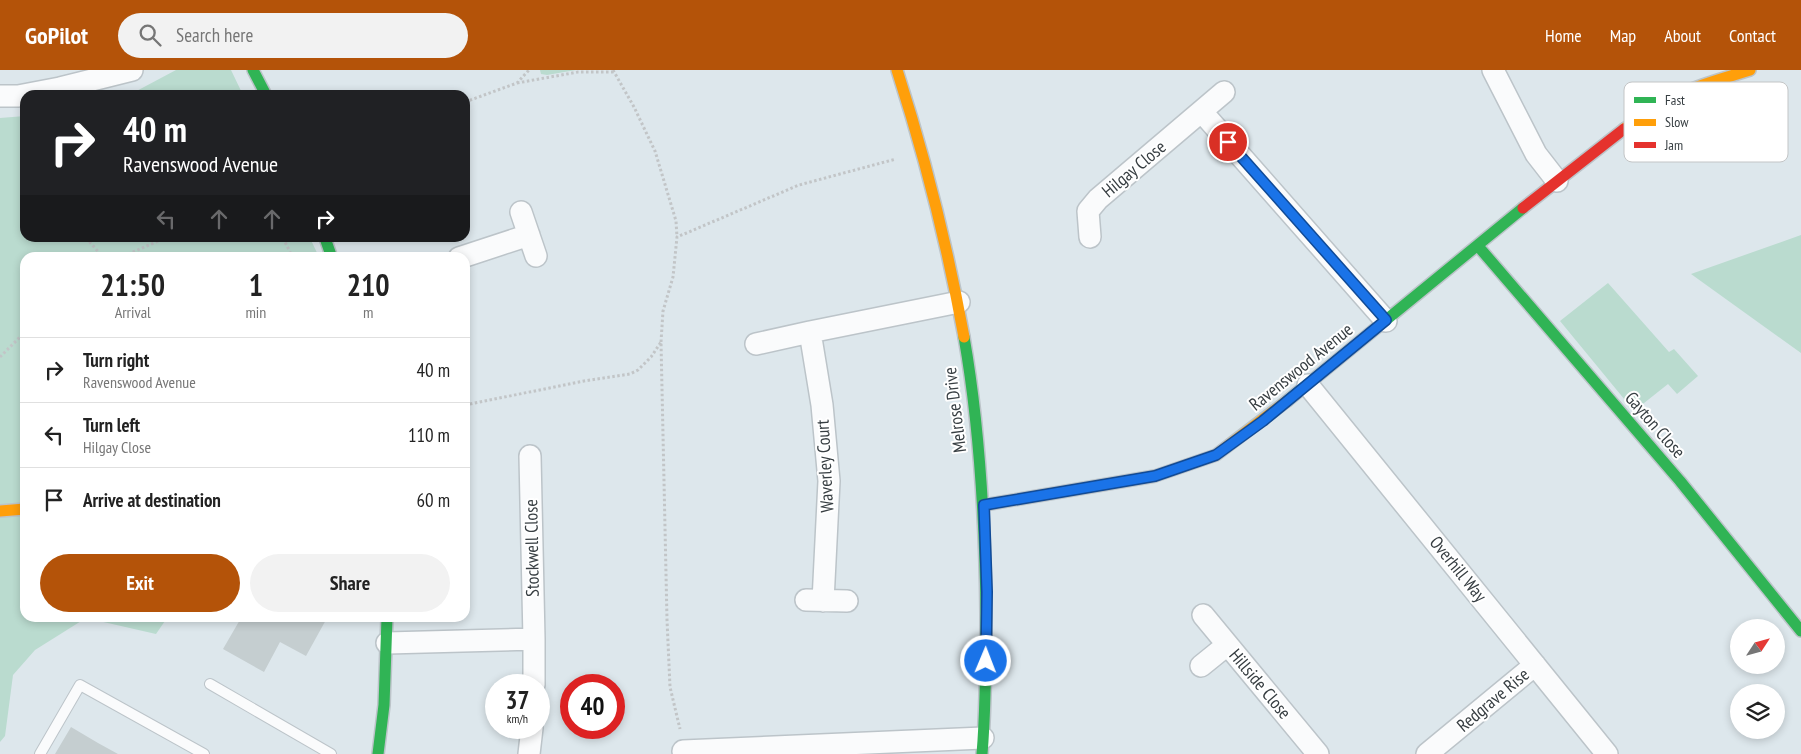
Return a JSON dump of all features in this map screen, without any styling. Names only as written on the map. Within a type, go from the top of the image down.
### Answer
[{"type":"street","points":[[50,90],[132,70]]},
{"type":"street","points":[[253,70],[263,90]]},
{"type":"street","name":"Melrose Drive","points":[[896,70],[922,154],[946,243],[959,302],[973,404],[984,505],[987,592],[982,746]]},
{"type":"street","points":[[1493,70],[1536,154],[1557,181]]},
{"type":"street","name":"Ravenswood Avenue","points":[[1710,82],[1750,70]]},
{"type":"street","name":"Hilgay Close","points":[[1090,237],[1088,211],[1098,199],[1224,92]]},
{"type":"street","points":[[0,96],[20,96]]},
{"type":"street","points":[[1202,112],[1386,320]]},
{"type":"street","name":"Ravenswood Avenue","points":[[984,505],[1155,476],[1216,455],[1263,421],[1557,181],[1624,131]]},
{"type":"street","points":[[522,212],[536,256]]},
{"type":"street","points":[[470,254],[529,234]]},
{"type":"street","name":"Gayton Close","points":[[1478,246],[1680,481],[1801,631]]},
{"type":"street","points":[[756,344],[959,302]]},
{"type":"street","name":"Waverley Court","points":[[810,332],[822,405],[829,481],[814,600],[847,601]]},
{"type":"street","name":"Overhill Way","points":[[1308,385],[1607,754]]},
{"type":"street","name":"Stockwell Close","points":[[530,456],[534,674]]},
{"type":"street","points":[[0,511],[20,510]]},
{"type":"street","name":"Hillside Close","points":[[1203,615],[1318,754]]},
{"type":"street","points":[[378,754],[384,706],[387,622]]},
{"type":"street","points":[[387,643],[534,639]]},
{"type":"street","points":[[1201,666],[1227,645]]},
{"type":"street","name":"Redgrave Rise","points":[[1426,754],[1535,665]]},
{"type":"street","points":[[528,754],[530,739]]},
{"type":"street","points":[[682,751],[982,746]]},
{"type":"lane","points":[[210,684],[331,754]]},
{"type":"lane","points":[[40,754],[80,686],[204,754]]},
{"type":"path","points":[[517,83],[529,70]]},
{"type":"path","points":[[470,100],[517,83],[578,72],[613,71],[634,107],[655,151],[676,221],[677,237],[673,277],[663,311],[661,342],[670,687],[680,724],[682,751]]},
{"type":"path","points":[[677,237],[799,185],[847,171],[922,154]]},
{"type":"path","points":[[90,242],[99,252]]},
{"type":"path","points":[[133,252],[156,242]]},
{"type":"path","points":[[0,357],[20,337]]},
{"type":"path","points":[[470,404],[584,381],[630,374],[638,370],[651,357],[661,342]]},
{"type":"green space","points":[[176,70],[231,70],[241,90],[138,90]]},
{"type":"green space","points":[[540,70],[576,70],[547,75],[541,74]]},
{"type":"green space","points":[[20,116],[20,242],[312,242],[317,252],[20,252],[20,622],[80,622],[35,650],[13,675],[5,736],[0,742],[0,118]]},
{"type":"green space","points":[[1801,235],[1801,353],[1691,274]]},
{"type":"green space","points":[[1608,283],[1669,352],[1674,349],[1698,376],[1677,394],[1668,384],[1634,411],[1560,321]]},
{"type":"green space","points":[[104,622],[164,622],[156,634]]},
{"type":"building","points":[[239,622],[325,622],[306,656],[280,642],[264,672],[223,649]]},
{"type":"building","points":[[71,727],[98,743],[118,754],[55,754]]},
{"type":"traffic: fast","points":[[253,70],[263,90]]},
{"type":"traffic: fast","points":[[1287,401],[1523,208]]},
{"type":"traffic: fast","points":[[326,242],[330,252]]},
{"type":"traffic: fast","points":[[1478,246],[1680,481],[1801,631]]},
{"type":"traffic: fast","points":[[964,337],[978,440],[984,544],[986,666],[982,754]]},
{"type":"traffic: fast","points":[[378,754],[384,705],[387,622]]},
{"type":"traffic: slow","points":[[897,70],[935,202],[964,337]]},
{"type":"traffic: slow","points":[[1711,82],[1750,70]]},
{"type":"traffic: slow","points":[[984,505],[1155,476],[1216,455],[1287,401]]},
{"type":"traffic: slow","points":[[0,511],[20,509]]},
{"type":"traffic: jam","points":[[1523,208],[1624,129]]},
{"type":"route","points":[[986,661],[987,592],[984,505],[1155,476],[1216,455],[1263,421],[1386,320],[1228,142]]}]
